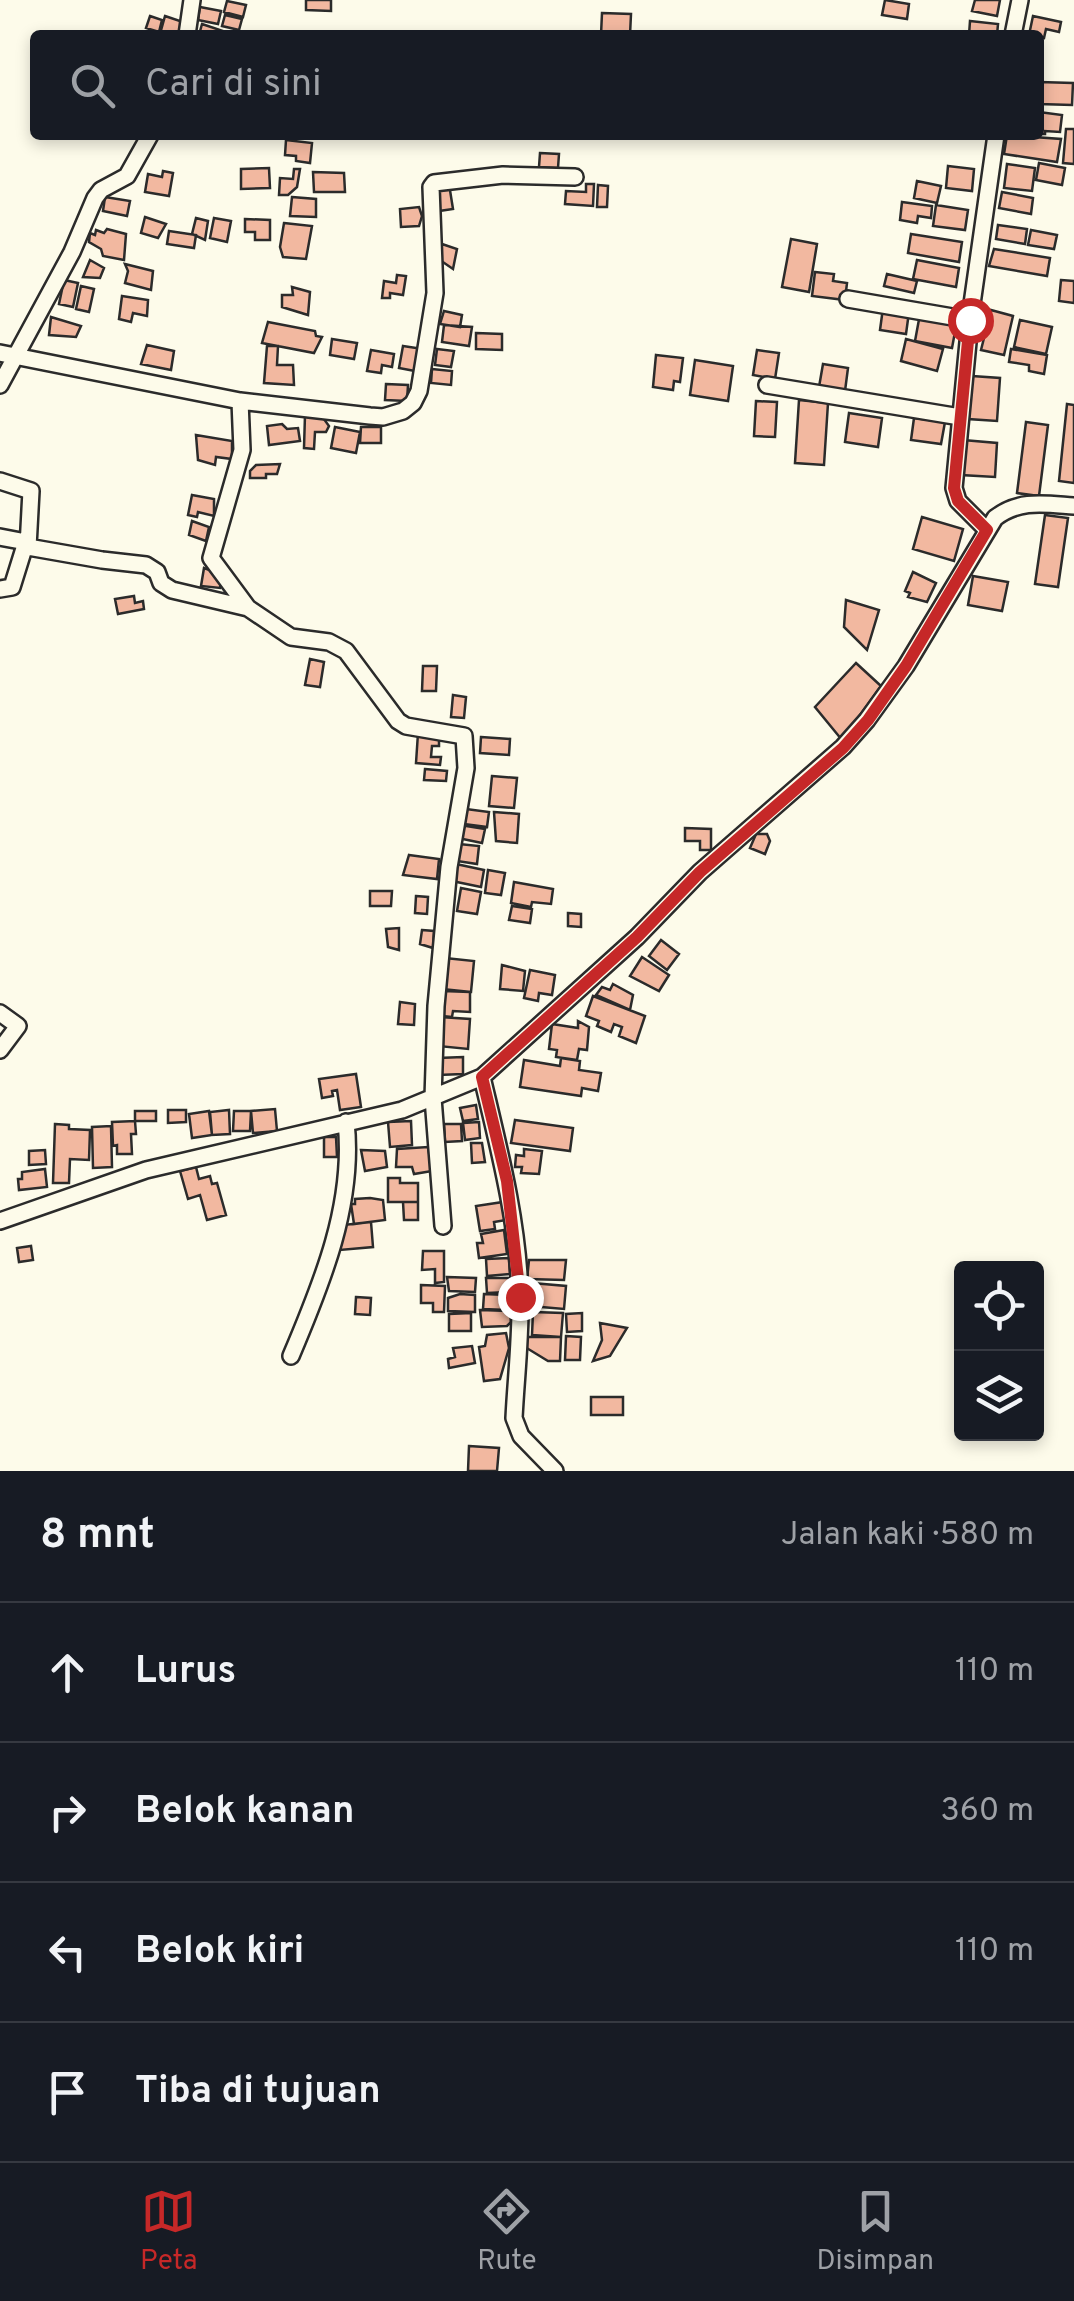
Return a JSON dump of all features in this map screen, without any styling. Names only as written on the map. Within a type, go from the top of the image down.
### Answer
[{"type":"street","points":[[187,30],[192,0]]},
{"type":"street","points":[[1013,30],[1020,0]]},
{"type":"street","points":[[0,385],[8,354],[72,252],[95,198],[127,176],[147,140]]},
{"type":"street","points":[[987,530],[955,495],[970,320],[995,140]]},
{"type":"street","points":[[8,354],[240,401],[383,417],[403,411],[419,391],[434,293],[431,187],[434,183],[503,175],[575,177]]},
{"type":"street","points":[[848,299],[970,320]]},
{"type":"street","points":[[766,385],[960,418]]},
{"type":"street","points":[[240,401],[240,461],[211,558],[248,608],[291,638],[342,647],[402,724],[464,736],[466,768],[440,951],[433,1098],[442,1226]]},
{"type":"street","points":[[0,482],[31,491],[26,542],[12,587],[0,589]]},
{"type":"street","points":[[0,1221],[146,1170],[402,1110],[482,1077],[637,937],[700,872],[843,748],[906,666],[987,530],[1009,507],[1074,506]]},
{"type":"street","points":[[0,537],[26,542],[32,549],[146,565],[157,572],[161,584],[172,590],[248,608]]},
{"type":"street","points":[[0,1012],[18,1026],[0,1050]]},
{"type":"street","points":[[482,1077],[507,1181],[516,1246],[520,1297],[516,1425],[521,1436],[555,1471]]},
{"type":"street","points":[[291,1356],[322,1284],[337,1225],[348,1145],[346,1122]]},
{"type":"building","points":[[306,0],[331,0],[331,11],[306,10]]},
{"type":"building","points":[[885,0],[909,4],[907,19],[882,15]]},
{"type":"building","points":[[975,0],[1000,0],[997,16],[972,11]]},
{"type":"building","points":[[227,1],[246,5],[243,17],[224,12]]},
{"type":"building","points":[[200,7],[221,11],[218,24],[198,20]]},
{"type":"building","points":[[602,13],[631,14],[630,30],[601,30]]},
{"type":"building","points":[[225,15],[242,19],[239,30],[222,26]]},
{"type":"building","points":[[150,16],[162,20],[160,30],[146,28]]},
{"type":"building","points":[[165,16],[183,22],[181,30],[161,30]]},
{"type":"building","points":[[1033,16],[1061,22],[1059,32],[1046,29],[1044,38],[1044,30],[1030,30]]},
{"type":"building","points":[[970,21],[998,24],[997,30],[969,30]]},
{"type":"building","points":[[1044,82],[1073,83],[1072,105],[1044,104]]},
{"type":"building","points":[[1044,113],[1062,115],[1060,132],[1045,134]]},
{"type":"building","points":[[1066,129],[1074,129],[1074,164],[1063,163]]},
{"type":"building","points":[[1061,139],[1057,162],[1004,154],[1006,140]]},
{"type":"building","points":[[286,140],[312,143],[310,163],[285,155]]},
{"type":"building","points":[[540,153],[559,154],[558,168],[539,167]]},
{"type":"building","points":[[1039,163],[1065,168],[1062,185],[1036,180]]},
{"type":"building","points":[[1007,164],[1035,168],[1032,191],[1004,188]]},
{"type":"building","points":[[948,166],[974,169],[972,191],[946,188]]},
{"type":"building","points":[[269,168],[270,188],[241,189],[241,169]]},
{"type":"building","points":[[294,169],[300,169],[297,187],[288,195],[279,195],[280,178],[293,179]]},
{"type":"building","points":[[163,171],[173,173],[169,196],[145,192],[148,174],[162,177]]},
{"type":"building","points":[[313,172],[344,173],[345,192],[314,192]]},
{"type":"building","points":[[917,181],[941,186],[937,203],[914,198]]},
{"type":"building","points":[[449,184],[453,209],[439,211],[433,186]]},
{"type":"building","points":[[586,184],[594,184],[593,206],[565,204],[566,191],[586,192]]},
{"type":"building","points":[[598,185],[608,186],[607,207],[597,207]]},
{"type":"building","points":[[1002,192],[1033,198],[1031,214],[999,208]]},
{"type":"building","points":[[105,197],[130,201],[127,216],[103,211]]},
{"type":"building","points":[[292,197],[316,199],[316,217],[290,216]]},
{"type":"building","points":[[902,202],[932,206],[931,218],[918,216],[917,223],[900,220]]},
{"type":"building","points":[[936,205],[968,210],[965,230],[933,226]]},
{"type":"building","points":[[419,207],[419,226],[401,227],[400,209]]},
{"type":"building","points":[[145,217],[166,224],[158,238],[141,233]]},
{"type":"building","points":[[196,218],[208,221],[205,240],[192,234]]},
{"type":"building","points":[[214,218],[231,221],[227,242],[210,238]]},
{"type":"building","points":[[245,219],[270,220],[270,240],[255,240],[255,232],[245,232]]},
{"type":"building","points":[[284,223],[312,226],[306,259],[283,257],[280,247]]},
{"type":"building","points":[[998,225],[1027,229],[1025,244],[996,239]]},
{"type":"building","points":[[107,229],[126,234],[124,260],[103,256],[101,249],[89,242],[90,233],[104,233]]},
{"type":"building","points":[[1031,230],[1057,235],[1054,249],[1028,245]]},
{"type":"building","points":[[169,231],[196,235],[194,248],[167,244]]},
{"type":"building","points":[[911,234],[962,242],[959,262],[908,253]]},
{"type":"building","points":[[791,239],[817,244],[809,292],[782,287]]},
{"type":"building","points":[[442,244],[457,249],[453,269],[437,258]]},
{"type":"building","points":[[994,249],[1050,258],[1047,276],[989,266]]},
{"type":"building","points":[[90,260],[104,268],[100,278],[83,277]]},
{"type":"building","points":[[917,260],[959,268],[956,287],[913,279]]},
{"type":"building","points":[[125,264],[153,271],[151,290],[125,283]]},
{"type":"building","points":[[815,272],[834,274],[833,281],[847,283],[845,300],[812,296]]},
{"type":"building","points":[[887,274],[917,281],[914,293],[884,286]]},
{"type":"building","points":[[397,275],[406,276],[403,295],[390,293],[390,298],[382,298],[384,281],[396,283]]},
{"type":"building","points":[[64,280],[78,283],[73,307],[59,304]]},
{"type":"building","points":[[1061,280],[1074,281],[1074,303],[1059,301]]},
{"type":"building","points":[[81,286],[94,289],[89,312],[76,309]]},
{"type":"building","points":[[292,287],[310,292],[308,315],[282,307],[282,295],[293,295]]},
{"type":"building","points":[[122,296],[148,300],[147,316],[133,313],[131,322],[119,319]]},
{"type":"building","points":[[883,308],[909,312],[906,334],[880,330]]},
{"type":"building","points":[[991,310],[1013,316],[1004,355],[981,350]]},
{"type":"building","points":[[444,311],[462,315],[460,327],[440,324]]},
{"type":"building","points":[[920,314],[957,321],[952,348],[915,341]]},
{"type":"building","points":[[51,317],[81,326],[76,337],[49,335]]},
{"type":"building","points":[[1020,320],[1052,327],[1046,354],[1014,347]]},
{"type":"building","points":[[268,322],[315,331],[316,336],[322,337],[314,353],[262,343]]},
{"type":"building","points":[[444,325],[472,327],[469,346],[442,342]]},
{"type":"building","points":[[476,333],[502,334],[502,350],[476,349]]},
{"type":"building","points":[[332,339],[357,343],[354,359],[330,355]]},
{"type":"building","points":[[906,339],[943,349],[937,371],[901,361]]},
{"type":"building","points":[[147,345],[174,351],[171,370],[141,364]]},
{"type":"building","points":[[267,346],[278,346],[277,365],[293,365],[294,385],[264,383]]},
{"type":"building","points":[[403,346],[423,349],[420,372],[399,368]]},
{"type":"building","points":[[437,349],[454,351],[451,367],[435,365]]},
{"type":"building","points":[[1011,349],[1047,355],[1044,374],[1029,371],[1029,365],[1009,362]]},
{"type":"building","points":[[371,350],[394,354],[392,367],[382,365],[381,373],[367,371]]},
{"type":"building","points":[[757,350],[779,353],[775,379],[753,375]]},
{"type":"building","points":[[656,355],[683,358],[680,382],[674,381],[673,390],[653,387]]},
{"type":"building","points":[[695,360],[733,366],[728,401],[690,395]]},
{"type":"building","points":[[823,364],[848,368],[845,391],[819,387]]},
{"type":"building","points":[[432,369],[452,371],[451,385],[431,383]]},
{"type":"building","points":[[972,376],[1000,378],[997,421],[968,419]]},
{"type":"building","points":[[386,384],[408,385],[407,401],[385,400]]},
{"type":"building","points":[[799,400],[828,403],[824,465],[795,463]]},
{"type":"building","points":[[756,401],[777,402],[775,437],[754,436]]},
{"type":"building","points":[[1067,404],[1074,405],[1074,483],[1059,481]]},
{"type":"building","points":[[849,413],[882,418],[878,447],[845,442]]},
{"type":"building","points":[[305,415],[321,415],[329,426],[326,432],[315,432],[314,449],[304,448]]},
{"type":"building","points":[[914,418],[945,422],[941,444],[911,440]]},
{"type":"building","points":[[1026,422],[1048,425],[1039,496],[1017,493]]},
{"type":"building","points":[[282,424],[287,429],[298,428],[300,441],[269,445],[267,426]]},
{"type":"building","points":[[335,427],[360,432],[356,453],[331,448]]},
{"type":"building","points":[[361,427],[381,427],[381,443],[360,443]]},
{"type":"building","points":[[196,435],[232,441],[232,459],[216,457],[215,465],[198,460]]},
{"type":"building","points":[[963,440],[997,443],[995,477],[961,475]]},
{"type":"building","points":[[280,464],[277,474],[250,478],[256,465]]},
{"type":"building","points":[[192,495],[214,499],[214,516],[198,512],[197,517],[188,515]]},
{"type":"building","points":[[1045,515],[1068,518],[1058,587],[1035,584]]},
{"type":"building","points":[[922,517],[963,529],[954,561],[913,549]]},
{"type":"building","points":[[192,521],[209,527],[206,541],[189,535]]},
{"type":"building","points":[[204,568],[221,579],[220,588],[201,586]]},
{"type":"building","points":[[913,572],[936,583],[927,602],[908,597],[910,593],[905,591]]},
{"type":"building","points":[[973,576],[1008,582],[1002,611],[968,605]]},
{"type":"building","points":[[134,596],[135,603],[143,601],[144,609],[118,614],[115,599]]},
{"type":"building","points":[[846,600],[879,610],[867,650],[844,627]]},
{"type":"building","points":[[310,659],[324,662],[320,687],[305,685]]},
{"type":"building","points":[[856,663],[881,686],[842,740],[815,707]]},
{"type":"building","points":[[423,666],[437,666],[436,691],[422,691]]},
{"type":"building","points":[[453,695],[466,697],[464,718],[451,717]]},
{"type":"building","points":[[418,733],[439,735],[439,746],[432,746],[431,757],[441,757],[440,765],[416,763]]},
{"type":"building","points":[[481,737],[510,739],[509,755],[480,753]]},
{"type":"building","points":[[425,769],[447,771],[446,781],[424,780]]},
{"type":"building","points":[[492,776],[517,778],[514,808],[489,806]]},
{"type":"building","points":[[466,809],[489,812],[487,827],[464,824]]},
{"type":"building","points":[[494,812],[519,814],[517,843],[496,841]]},
{"type":"building","points":[[460,825],[485,829],[482,843],[458,838]]},
{"type":"building","points":[[685,828],[711,829],[711,850],[700,850],[700,841],[685,841]]},
{"type":"building","points":[[756,834],[767,834],[770,841],[765,854],[750,848]]},
{"type":"building","points":[[459,844],[479,846],[477,864],[457,861]]},
{"type":"building","points":[[409,855],[439,859],[437,879],[403,875]]},
{"type":"building","points":[[456,864],[484,870],[481,887],[452,881]]},
{"type":"building","points":[[488,870],[505,873],[501,895],[485,893]]},
{"type":"building","points":[[514,882],[553,889],[551,904],[532,902],[531,907],[511,903]]},
{"type":"building","points":[[461,888],[481,892],[477,914],[457,911]]},
{"type":"building","points":[[370,891],[392,891],[391,906],[370,906]]},
{"type":"building","points":[[416,896],[428,897],[427,914],[415,913]]},
{"type":"building","points":[[512,906],[532,909],[530,923],[509,920]]},
{"type":"building","points":[[568,913],[581,914],[581,927],[568,926]]},
{"type":"building","points":[[399,928],[399,950],[388,947],[386,929]]},
{"type":"building","points":[[422,930],[434,931],[433,948],[420,944]]},
{"type":"building","points":[[661,940],[679,954],[667,970],[649,956]]},
{"type":"building","points":[[642,957],[669,975],[659,991],[630,976]]},
{"type":"building","points":[[445,958],[474,961],[471,992],[442,989]]},
{"type":"building","points":[[502,965],[525,971],[523,991],[500,989]]},
{"type":"building","points":[[530,970],[555,975],[552,995],[539,993],[538,1001],[524,998]]},
{"type":"building","points":[[613,984],[633,995],[630,1010],[596,995],[602,987],[610,990]]},
{"type":"building","points":[[443,991],[470,992],[470,1012],[453,1011],[452,1017],[442,1016]]},
{"type":"building","points":[[593,996],[645,1016],[636,1043],[619,1036],[622,1027],[614,1024],[611,1032],[586,1016]]},
{"type":"building","points":[[400,1002],[415,1004],[414,1025],[398,1024]]},
{"type":"building","points":[[440,1017],[470,1019],[468,1049],[438,1046]]},
{"type":"building","points":[[578,1021],[589,1027],[587,1050],[579,1049],[577,1060],[556,1057],[557,1050],[549,1049],[552,1024],[578,1028]]},
{"type":"building","points":[[463,1057],[463,1074],[438,1075],[438,1058]]},
{"type":"building","points":[[561,1058],[580,1061],[579,1070],[601,1073],[598,1091],[582,1088],[581,1096],[520,1087],[524,1060],[560,1066]]},
{"type":"building","points":[[356,1074],[361,1107],[340,1110],[337,1090],[332,1091],[333,1096],[322,1098],[319,1079]]},
{"type":"building","points":[[476,1105],[478,1119],[463,1121],[460,1108]]},
{"type":"building","points":[[275,1109],[277,1131],[253,1133],[251,1111]]},
{"type":"building","points":[[168,1110],[186,1110],[186,1122],[168,1123]]},
{"type":"building","points":[[229,1110],[230,1134],[212,1135],[210,1112]]},
{"type":"building","points":[[135,1111],[156,1111],[156,1121],[135,1121]]},
{"type":"building","points":[[209,1111],[212,1135],[192,1138],[189,1114]]},
{"type":"building","points":[[234,1111],[251,1111],[250,1131],[233,1131]]},
{"type":"building","points":[[515,1120],[573,1128],[570,1151],[511,1143]]},
{"type":"building","points":[[135,1121],[132,1154],[117,1154],[112,1122]]},
{"type":"building","points":[[411,1121],[412,1145],[390,1147],[388,1122]]},
{"type":"building","points":[[479,1122],[480,1138],[465,1140],[463,1123]]},
{"type":"building","points":[[55,1124],[90,1130],[89,1160],[70,1159],[69,1183],[53,1183]]},
{"type":"building","points":[[444,1124],[461,1124],[462,1141],[445,1142]]},
{"type":"building","points":[[111,1126],[112,1167],[93,1168],[92,1127]]},
{"type":"building","points":[[324,1137],[336,1137],[337,1157],[324,1157]]},
{"type":"building","points":[[471,1143],[482,1143],[485,1162],[472,1163]]},
{"type":"building","points":[[428,1147],[432,1171],[414,1174],[412,1167],[396,1167],[397,1149]]},
{"type":"building","points":[[524,1149],[542,1151],[539,1174],[521,1173],[522,1167],[515,1167],[516,1155],[524,1156]]},
{"type":"building","points":[[45,1150],[46,1164],[29,1165],[29,1151]]},
{"type":"building","points":[[361,1150],[385,1151],[387,1167],[365,1171]]},
{"type":"building","points":[[196,1167],[199,1179],[210,1176],[212,1184],[217,1183],[226,1215],[207,1220],[200,1195],[188,1199],[180,1171]]},
{"type":"building","points":[[45,1169],[47,1187],[19,1190],[22,1172]]},
{"type":"building","points":[[388,1178],[418,1183],[418,1202],[388,1202]]},
{"type":"building","points":[[355,1199],[383,1200],[385,1220],[354,1224],[351,1204],[355,1204]]},
{"type":"building","points":[[403,1202],[418,1202],[418,1220],[404,1220]]},
{"type":"building","points":[[503,1202],[506,1220],[494,1222],[495,1229],[480,1231],[476,1206]]},
{"type":"building","points":[[371,1222],[373,1247],[340,1250],[339,1233],[344,1232],[343,1225]]},
{"type":"building","points":[[504,1230],[507,1254],[479,1258],[477,1243],[483,1243],[481,1234]]},
{"type":"building","points":[[31,1246],[33,1260],[19,1262],[17,1248]]},
{"type":"building","points":[[423,1251],[444,1251],[444,1282],[435,1283],[435,1269],[422,1270]]},
{"type":"building","points":[[509,1258],[510,1274],[487,1276],[486,1259]]},
{"type":"building","points":[[529,1260],[566,1260],[564,1280],[527,1279]]},
{"type":"building","points":[[447,1277],[476,1278],[475,1292],[449,1291]]},
{"type":"building","points":[[486,1278],[511,1278],[511,1292],[487,1293]]},
{"type":"building","points":[[532,1283],[566,1286],[564,1309],[530,1306]]},
{"type":"building","points":[[421,1285],[445,1286],[444,1312],[433,1312],[433,1303],[421,1303]]},
{"type":"building","points":[[484,1294],[507,1295],[507,1310],[483,1309]]},
{"type":"building","points":[[475,1295],[475,1312],[448,1311],[448,1298]]},
{"type":"building","points":[[356,1297],[371,1298],[370,1315],[355,1314]]},
{"type":"building","points":[[480,1310],[510,1311],[511,1322],[507,1326],[482,1327]]},
{"type":"building","points":[[533,1312],[563,1313],[561,1337],[532,1335]]},
{"type":"building","points":[[471,1313],[471,1331],[449,1331],[449,1314]]},
{"type":"building","points":[[582,1313],[582,1331],[567,1332],[566,1314]]},
{"type":"building","points":[[600,1323],[627,1328],[610,1356],[593,1361],[602,1340]]},
{"type":"building","points":[[506,1333],[509,1348],[500,1379],[484,1381],[479,1347],[485,1346],[487,1335]]},
{"type":"building","points":[[566,1336],[581,1337],[580,1360],[565,1360]]},
{"type":"building","points":[[527,1337],[561,1337],[560,1361],[548,1361],[525,1347]]},
{"type":"building","points":[[472,1346],[475,1363],[449,1368],[448,1359],[455,1357],[453,1348]]},
{"type":"building","points":[[591,1397],[623,1397],[623,1415],[591,1415]]},
{"type":"building","points":[[469,1446],[499,1448],[497,1471],[468,1471]]},
{"type":"route","points":[[520,1297],[507,1181],[482,1077],[637,937],[700,872],[843,748],[906,666],[987,530],[958,501],[954,488],[970,320]]}]
